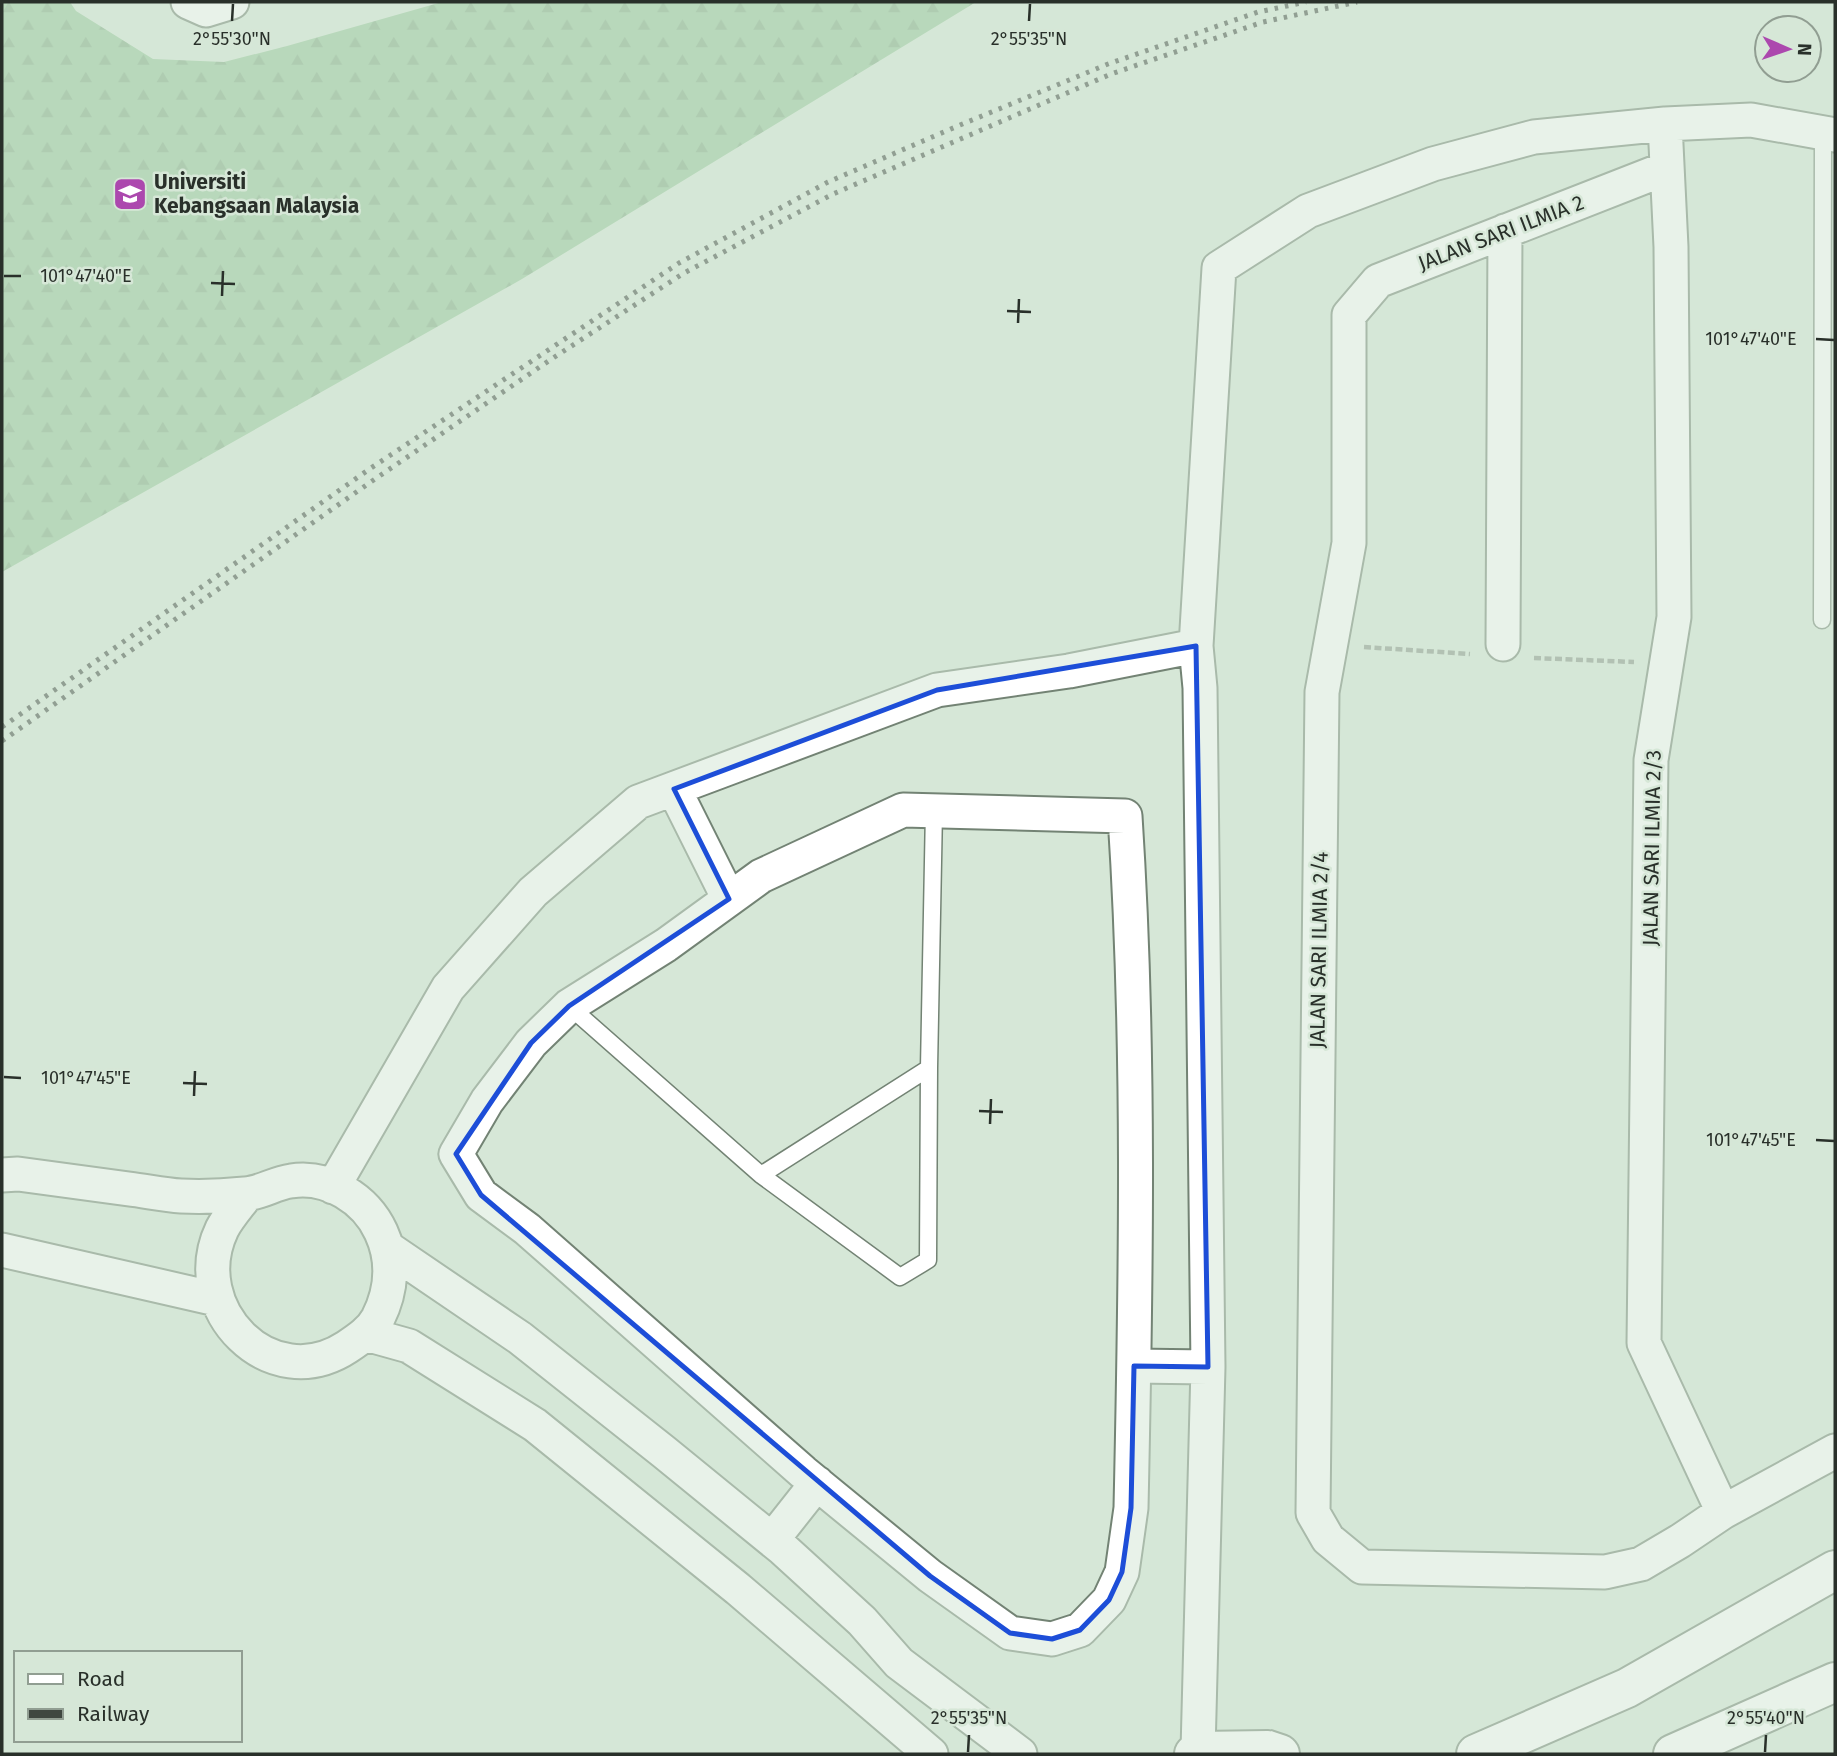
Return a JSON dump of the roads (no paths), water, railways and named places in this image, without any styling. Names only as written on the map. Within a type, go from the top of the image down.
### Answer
[{"type":"street","points":[[188,2],[206,10],[232,2]]},
{"type":"street","points":[[1280,1754],[1268,1750],[1196,1753],[1208,1367],[1200,688],[1196,646],[1219,268],[1308,211],[1433,164],[1534,137],[1665,124],[1751,120],[1829,134]]},
{"type":"street","name":"JALAN SARI ILMIA 2/3","points":[[1665,124],[1671,247],[1674,617],[1651,760],[1644,1343],[1723,1512]]},
{"type":"street","name":"JALAN SARI ILMIA 2","points":[[1349,316],[1378,281],[1667,169]]},
{"type":"street","points":[[1503,645],[1505,231]]},
{"type":"street","name":"JALAN SARI ILMIA 2/4","points":[[1349,316],[1349,543],[1322,692],[1313,1513],[1328,1539],[1362,1567],[1605,1572],[1641,1564],[1723,1512]]},
{"type":"street","points":[[333,1187],[448,988],[533,892],[638,802],[937,690],[1069,671],[1196,646]]},
{"type":"street","points":[[674,789],[729,899]]},
{"type":"street","points":[[903,810],[934,810],[1125,816],[1133,941],[1135,1052],[1131,1508],[1122,1572],[1109,1600],[1080,1630],[1052,1639],[1010,1633],[930,1576],[817,1483],[548,1247],[481,1195],[456,1154],[487,1101],[531,1043],[569,1006],[666,945],[761,876],[903,810]]},
{"type":"street","points":[[2,1175],[18,1174],[181,1196],[247,1194],[291,1181],[320,1182],[347,1193],[374,1217],[389,1249],[390,1285],[378,1319],[366,1334],[338,1353],[311,1361],[283,1359],[257,1349],[234,1331],[216,1299],[212,1263],[222,1228],[247,1194]]},
{"type":"street","points":[[389,1249],[520,1338],[772,1540],[862,1621],[899,1663],[1020,1754]]},
{"type":"street","points":[[2,1250],[216,1299]]},
{"type":"street","points":[[366,1334],[409,1346],[535,1425],[738,1589],[931,1754]]},
{"type":"street","points":[[1134,1366],[1208,1367]]},
{"type":"street","points":[[1723,1512],[1835,1451]]},
{"type":"street","points":[[772,1540],[817,1483]]},
{"type":"street","points":[[1476,1754],[1627,1688],[1835,1570]]},
{"type":"street","points":[[1672,1754],[1835,1682]]},
{"type":"lane","points":[[1822,620],[1829,134]]},
{"type":"lane","points":[[569,1006],[761,1175],[900,1277],[928,1260],[934,810]]},
{"type":"lane","points":[[761,1175],[929,1068]]},
{"type":"railway","points":[[2,727],[371,468],[679,263],[828,182],[960,125],[1108,64],[1258,12],[1306,2]]},
{"type":"railway","points":[[2,741],[375,479],[684,273],[833,194],[1111,74],[1263,22],[1357,2]]},
{"type":"place","name":"Universiti Kebangsaan Malaysia","points":[[130,194]]}]
